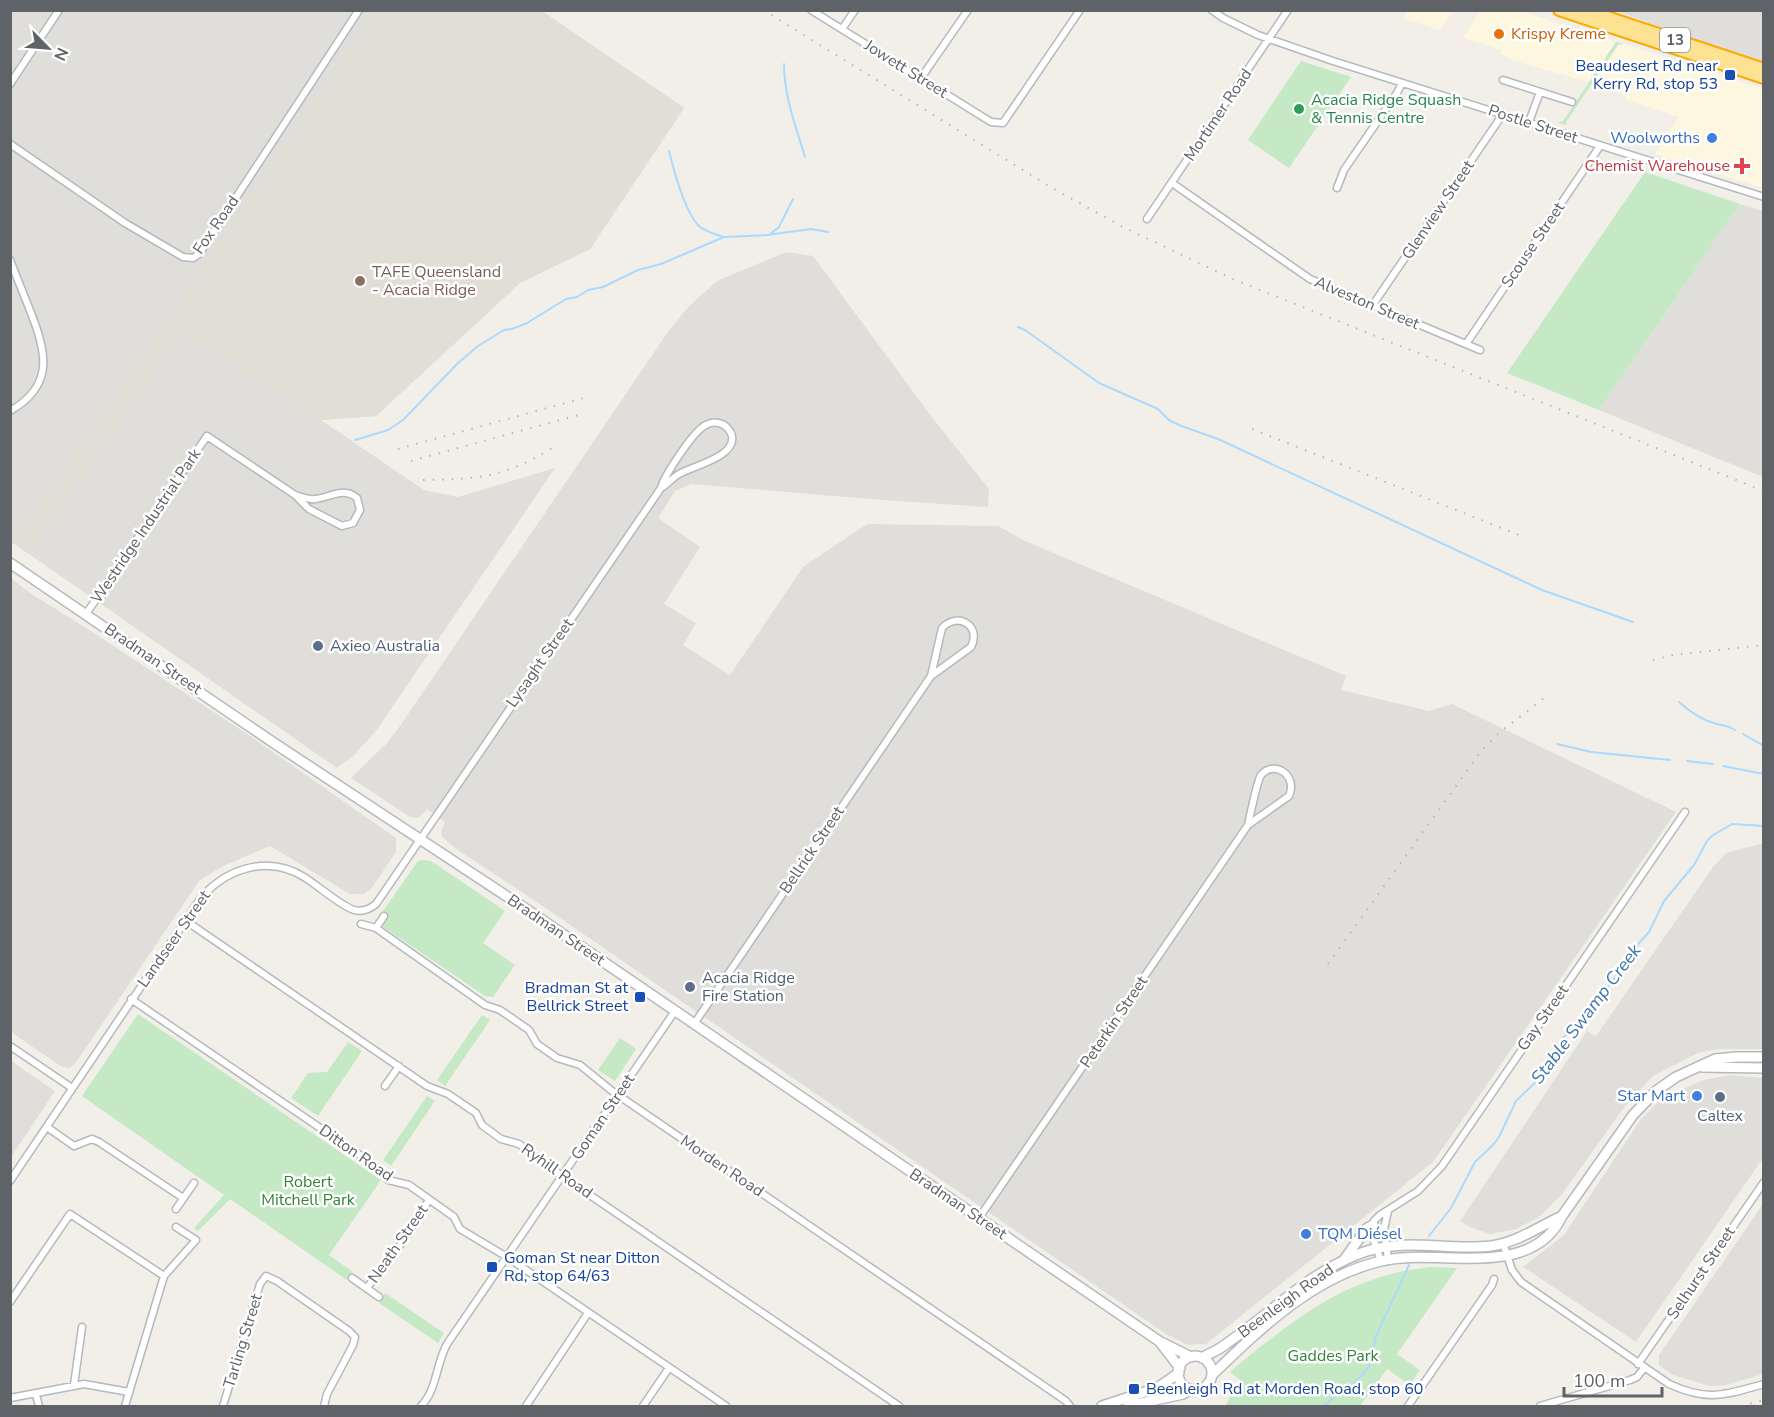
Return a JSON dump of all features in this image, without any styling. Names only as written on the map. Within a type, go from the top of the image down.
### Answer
[{"type":"highway","name":"13","points":[[1559,10],[1764,78]]},
{"type":"highway","name":"13","points":[[1586,10],[1764,69]]},
{"type":"main road","name":"Bradman Street","points":[[10,563],[421,839],[1159,1341],[1191,1357]]},
{"type":"main road","name":"Beenleigh Road","points":[[1212,1375],[1241,1346],[1310,1291],[1345,1272],[1384,1260],[1426,1256],[1478,1259],[1506,1256],[1526,1249],[1557,1227],[1562,1216],[1640,1106],[1666,1084],[1715,1059],[1764,1057]]},
{"type":"main road","points":[[1702,1067],[1764,1068]]},
{"type":"main road","name":"Beenleigh Road","points":[[1202,1358],[1229,1343],[1311,1279],[1344,1260],[1381,1248],[1410,1244],[1480,1247],[1503,1244],[1531,1233],[1562,1216]]},
{"type":"main road","points":[[1344,1260],[1366,1229],[1373,1225]]},
{"type":"main road","name":"Bradman Street","points":[[1159,1341],[1179,1370]]},
{"type":"main road","points":[[1102,1407],[1157,1388],[1179,1370],[1186,1359],[1191,1357],[1202,1358],[1210,1365],[1212,1375],[1207,1385],[1202,1388],[1128,1407]]},
{"type":"main road","points":[[1179,1370],[1182,1383],[1191,1389]]},
{"type":"street","points":[[10,84],[59,10]]},
{"type":"street","name":"Fox Road","points":[[10,144],[125,223],[183,257],[193,258],[199,254],[359,10]]},
{"type":"street","name":"Jowett Street","points":[[811,10],[991,122],[1003,123],[1080,10]]},
{"type":"street","points":[[842,29],[855,10]]},
{"type":"street","points":[[921,78],[968,10]]},
{"type":"street","name":"Postle Street","points":[[1212,10],[1223,18],[1269,39],[1764,197]]},
{"type":"street","name":"Mortimer Road","points":[[1146,219],[1288,10]]},
{"type":"street","points":[[1503,81],[1572,102]]},
{"type":"street","points":[[1337,188],[1344,170],[1402,83]]},
{"type":"street","points":[[1529,122],[1540,92]]},
{"type":"street","name":"Glenview Street","points":[[1372,306],[1503,114]]},
{"type":"street","name":"Scouse Street","points":[[1466,344],[1600,146]]},
{"type":"street","name":"Alveston Street","points":[[1172,183],[1310,279],[1480,350]]},
{"type":"street","points":[[10,260],[39,335],[44,352],[44,367],[37,387],[22,405],[10,411]]},
{"type":"street","name":"Lysaght Street","points":[[421,839],[661,488],[680,474],[725,453],[732,441],[726,427],[713,423],[703,426],[663,479],[661,488]]},
{"type":"street","name":"Westridge Industrial Park","points":[[86,614],[207,436],[296,495],[309,509],[342,526],[353,523],[360,510],[357,498],[350,493],[340,492],[313,500],[296,495]]},
{"type":"street","name":"Bellrick Street","points":[[694,1024],[931,676],[970,649],[975,635],[967,624],[954,620],[942,628],[931,676]]},
{"type":"street","name":"Peterkin Street","points":[[979,1218],[1248,825],[1289,796],[1292,790],[1291,782],[1284,772],[1266,771],[1260,777],[1248,825]]},
{"type":"street","name":"Gay Street","points":[[1373,1225],[1380,1215],[1418,1191],[1442,1166],[1685,812]]},
{"type":"street","name":"Landseer Street","points":[[10,1181],[131,999],[202,897],[218,881],[236,871],[261,866],[280,867],[292,871],[351,909],[361,911],[377,902],[421,839]]},
{"type":"street","points":[[376,928],[384,916]]},
{"type":"street","name":"Ryhill Road","points":[[186,921],[435,1090],[448,1094],[476,1113],[482,1125],[501,1138],[519,1144],[562,1176],[899,1407]]},
{"type":"street","name":"Morden Road","points":[[362,924],[376,928],[485,1005],[500,1010],[529,1030],[537,1044],[557,1058],[580,1065],[618,1095],[1066,1401],[1070,1407]]},
{"type":"street","name":"Ditton Road","points":[[131,999],[373,1164],[388,1180],[409,1185],[454,1217],[460,1229],[507,1257],[726,1407]]},
{"type":"street","name":"Goman Street","points":[[421,1407],[428,1398],[447,1344],[675,1011]]},
{"type":"street","points":[[10,1046],[72,1088]]},
{"type":"street","points":[[386,1086],[399,1066]]},
{"type":"street","points":[[47,1127],[74,1146],[92,1139],[99,1142],[183,1198]]},
{"type":"street","name":"Selhurst Street","points":[[1641,1366],[1764,1182]]},
{"type":"street","points":[[176,1209],[194,1183]]},
{"type":"street","name":"Neath Street","points":[[367,1288],[399,1247],[429,1200]]},
{"type":"street","points":[[1384,1260],[1381,1248],[1388,1211]]},
{"type":"street","points":[[10,1302],[70,1214],[164,1276]]},
{"type":"street","points":[[1373,1225],[1372,1236],[1381,1248]]},
{"type":"street","points":[[125,1407],[164,1276],[196,1240],[176,1227]]},
{"type":"street","points":[[1503,1244],[1513,1273],[1521,1282],[1670,1384],[1700,1395],[1721,1395],[1764,1384]]},
{"type":"street","name":"Tarling Street","points":[[223,1407],[260,1284],[266,1276],[277,1281],[355,1337],[327,1394],[324,1407]]},
{"type":"street","name":"Neath Street","points":[[352,1278],[379,1297]]},
{"type":"street","points":[[1408,1407],[1494,1279]]},
{"type":"street","points":[[526,1407],[588,1312]]},
{"type":"street","points":[[74,1385],[82,1327]]},
{"type":"street","points":[[1540,1407],[1630,1380],[1636,1377],[1641,1366]]},
{"type":"street","points":[[643,1407],[669,1368]]},
{"type":"street","points":[[10,1398],[36,1395],[84,1384],[129,1392]]},
{"type":"street","points":[[36,1395],[39,1407]]},
{"type":"shaded area","points":[[1408,10],[1453,11],[1440,30],[1403,18]]},
{"type":"shaded area","points":[[11,11],[542,11],[684,108],[590,249],[520,283],[376,416],[321,420],[424,490],[458,497],[555,468],[376,731],[353,756],[337,768],[13,543],[11,544]]},
{"type":"shaded area","name":"TAFE Queensland - Acacia Ridge","points":[[375,11],[542,11],[684,108],[590,249],[520,283],[376,416],[320,420],[183,331],[29,554],[13,543],[168,321]]},
{"type":"shaded area","points":[[1480,11],[1520,11],[1616,42],[1589,82],[1512,60],[1501,53],[1501,50],[1463,38]]},
{"type":"shaded area","points":[[1616,11],[1763,11],[1763,62],[1744,57]]},
{"type":"shaded area","points":[[1624,44],[1763,89],[1763,188],[1655,154],[1679,117],[1626,100],[1625,94],[1593,83],[1618,45]]},
{"type":"shaded area","points":[[1740,204],[1763,211],[1763,477],[1599,410]]},
{"type":"shaded area","points":[[786,252],[813,256],[931,416],[989,489],[988,507],[691,484],[675,491],[658,518],[700,547],[664,604],[696,623],[683,645],[730,675],[803,567],[867,524],[998,526],[1025,541],[1346,676],[1341,690],[1429,711],[1452,704],[1676,812],[1433,1162],[1206,1344],[1188,1345],[1166,1334],[459,851],[442,837],[441,831],[445,822],[427,809],[418,818],[410,817],[351,778],[387,743],[400,726],[670,329],[689,306],[717,281]]},
{"type":"shaded area","points":[[11,578],[30,593],[247,734],[396,838],[396,852],[371,889],[363,894],[350,894],[270,846],[221,867],[199,881],[75,1064],[69,1068],[62,1067],[11,1032]]},
{"type":"shaded area","points":[[1764,844],[1763,1049],[1720,1049],[1700,1052],[1653,1076],[1625,1106],[1562,1194],[1539,1217],[1516,1229],[1490,1234],[1460,1221],[1587,1031],[1600,1039],[1596,1036],[1713,867],[1726,853]]},
{"type":"shaded area","points":[[11,1061],[55,1091],[11,1157]]},
{"type":"shaded area","points":[[1730,1075],[1763,1078],[1763,1158],[1636,1342],[1523,1267],[1564,1235],[1641,1119],[1656,1104],[1673,1093],[1704,1080]]},
{"type":"shaded area","points":[[1763,1204],[1763,1374],[1726,1385],[1710,1386],[1673,1375],[1659,1365],[1659,1355]]},
{"type":"green space","points":[[1616,42],[1624,44],[1618,45],[1566,122],[1567,125],[1558,123],[1563,121]]},
{"type":"green space","name":"Acacia Ridge Squash & Tennis Centre","points":[[1301,61],[1351,77],[1289,168],[1248,140]]},
{"type":"green space","points":[[1645,172],[1740,204],[1599,410],[1507,373]]},
{"type":"green space","points":[[418,861],[431,861],[505,911],[483,943],[515,965],[493,997],[485,996],[376,921]]},
{"type":"green space","name":"Robert Mitchell Park","points":[[138,1014],[381,1180],[329,1255],[353,1272],[347,1280],[230,1199],[198,1231],[194,1228],[224,1195],[82,1096]]},
{"type":"green space","points":[[482,1015],[490,1020],[445,1086],[437,1080]]},
{"type":"green space","points":[[620,1038],[636,1049],[615,1081],[598,1070]]},
{"type":"green space","points":[[348,1042],[362,1051],[318,1116],[291,1098],[308,1073],[327,1072]]},
{"type":"green space","points":[[427,1096],[435,1101],[391,1166],[383,1160]]},
{"type":"green space","name":"Gaddes Park","points":[[1431,1267],[1457,1268],[1397,1354],[1420,1370],[1410,1385],[1387,1369],[1360,1406],[1225,1406],[1240,1380],[1230,1372],[1310,1311],[1366,1282],[1407,1270]]},
{"type":"green space","points":[[385,1293],[444,1333],[438,1343],[379,1303]]},
{"type":"waterway","points":[[784,64],[788,100],[805,157]]},
{"type":"waterway","points":[[669,151],[680,190],[693,218],[704,229],[724,237]]},
{"type":"waterway","points":[[770,234],[779,227],[793,199]]},
{"type":"waterway","points":[[355,440],[388,430],[403,420],[458,363],[478,346],[504,330],[527,323],[566,299],[603,287],[638,270],[661,264],[724,237],[767,235],[811,229],[828,232]]},
{"type":"waterway","points":[[1018,327],[1099,383],[1158,409],[1169,420],[1179,425],[1218,439],[1542,590],[1633,622]]},
{"type":"waterway","points":[[1679,702],[1701,718],[1735,730]]},
{"type":"waterway","points":[[1743,734],[1764,746]]},
{"type":"waterway","points":[[1557,744],[1591,752],[1670,760]]},
{"type":"waterway","points":[[1687,761],[1713,764]]},
{"type":"waterway","points":[[1723,766],[1764,774]]},
{"type":"waterway","name":"Stable Swamp Creek","points":[[1429,1236],[1451,1208],[1475,1162],[1499,1137],[1516,1101],[1546,1072],[1562,1039],[1596,1002],[1617,975],[1623,961],[1649,932],[1664,901],[1694,865],[1707,841],[1732,824],[1764,826]]},
{"type":"waterway","name":"Stable Swamp Creek","points":[[1324,1406],[1354,1384],[1369,1367],[1376,1336],[1409,1265]]},
{"type":"railway","points":[[763,10],[1052,188],[1123,227],[1235,280],[1764,491]]},
{"type":"railway","points":[[398,449],[584,398]]},
{"type":"railway","points":[[411,461],[582,414]]},
{"type":"railway","points":[[1252,429],[1519,535]]},
{"type":"railway","points":[[423,480],[490,475],[519,466],[552,448]]},
{"type":"railway","points":[[1653,660],[1673,655],[1764,645]]},
{"type":"railway","points":[[1328,964],[1482,750],[1499,733],[1548,695]]},
{"type":"railway","points":[[1741,1406],[1764,1400]]},
{"type":"place","name":"Krispy Kreme","points":[[1499,34]]},
{"type":"place","name":"Beaudesert Rd near Kerry Rd, stop 53","points":[[1730,75]]},
{"type":"place","name":"Acacia Ridge Squash & Tennis Centre","points":[[1299,109]]},
{"type":"place","name":"Woolworths","points":[[1712,138]]},
{"type":"place","name":"Chemist Warehouse","points":[[1742,166]]},
{"type":"place","name":"TAFE Queensland - Acacia Ridge","points":[[360,281]]},
{"type":"place","name":"Axieo Australia","points":[[318,646]]},
{"type":"place","name":"Acacia Ridge Fire Station","points":[[690,987]]},
{"type":"place","name":"Bradman St at Bellrick Street","points":[[640,997]]},
{"type":"place","name":"Star Mart","points":[[1697,1096]]},
{"type":"place","name":"Caltex","points":[[1720,1097]]},
{"type":"place","name":"TQM Diésel","points":[[1306,1234]]},
{"type":"place","name":"Goman St near Ditton Rd, stop 64/63","points":[[492,1267]]},
{"type":"place","name":"Beenleigh Rd at Morden Road, stop 60","points":[[1134,1389]]}]
